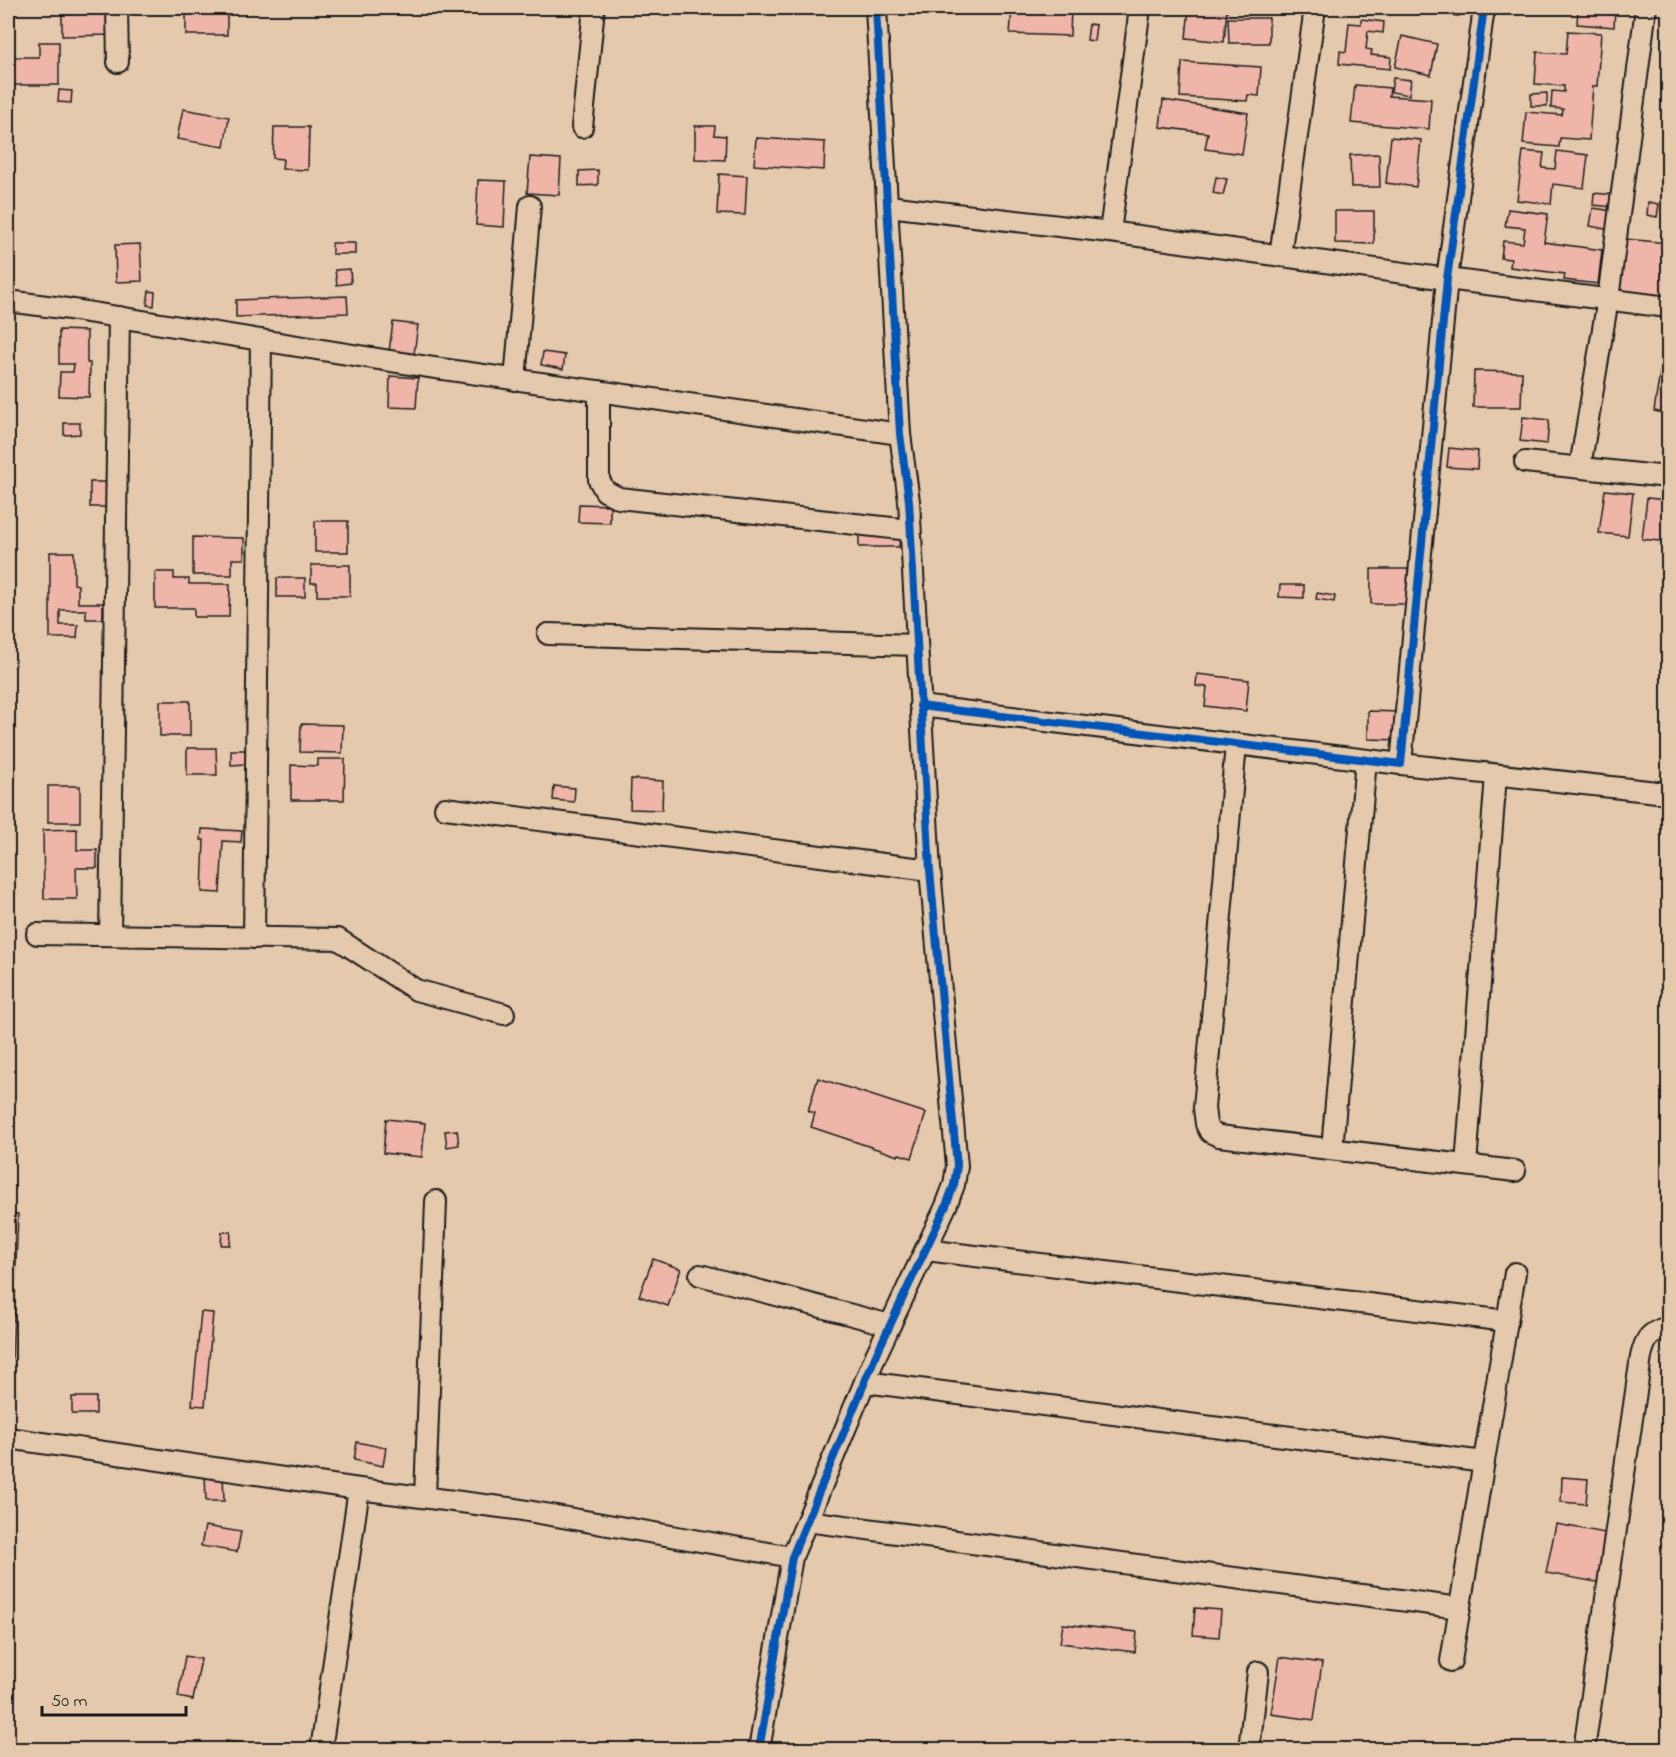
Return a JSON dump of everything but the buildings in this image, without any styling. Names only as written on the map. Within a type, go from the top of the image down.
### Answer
[{"type":"street","points":[[117,8],[118,62]]},
{"type":"street","points":[[582,127],[594,8]]},
{"type":"street","points":[[759,1749],[792,1557],[890,1325],[946,1206],[954,1185],[957,1166],[930,870],[909,501],[900,434],[876,8]]},
{"type":"street","points":[[1110,232],[1140,8]]},
{"type":"street","points":[[1280,256],[1315,8]]},
{"type":"street","points":[[1401,764],[1447,279],[1484,8]]},
{"type":"street","points":[[1580,467],[1608,299],[1646,8]]},
{"type":"street","points":[[515,380],[530,206]]},
{"type":"street","points":[[888,206],[1110,232],[1668,307]]},
{"type":"street","points":[[8,301],[515,380],[900,434]]},
{"type":"street","points":[[110,935],[119,317]]},
{"type":"street","points":[[254,938],[261,340]]},
{"type":"street","points":[[600,391],[599,480],[605,491],[619,498],[910,530]]},
{"type":"street","points":[[1525,462],[1668,477]]},
{"type":"street","points":[[548,634],[916,645]]},
{"type":"street","points":[[920,706],[1366,760],[1666,793]]},
{"type":"street","points":[[1236,744],[1205,1096],[1206,1124],[1210,1132],[1219,1136],[1515,1171]]},
{"type":"street","points":[[1332,1149],[1366,760]]},
{"type":"street","points":[[1466,1165],[1496,775]]},
{"type":"street","points":[[445,808],[930,870]]},
{"type":"street","points":[[37,934],[338,939],[416,990],[504,1014]]},
{"type":"street","points":[[425,1497],[436,1201]]},
{"type":"street","points":[[926,1250],[1507,1321]]},
{"type":"street","points":[[1451,1661],[1515,1273]]},
{"type":"street","points":[[700,1275],[890,1325]]},
{"type":"street","points":[[1584,1749],[1641,1357],[1644,1344],[1650,1336],[1668,1327]]},
{"type":"street","points":[[865,1382],[1484,1462]]},
{"type":"street","points":[[8,1438],[359,1489],[516,1509],[792,1557]]},
{"type":"street","points":[[321,1749],[359,1489]]},
{"type":"street","points":[[807,1521],[1460,1608]]},
{"type":"street","points":[[1249,1749],[1258,1672]]},
{"type":"cycle path","points":[[759,1750],[792,1557],[876,1355],[946,1206],[954,1185],[957,1166],[930,870],[909,501],[900,434],[876,8]]},
{"type":"cycle path","points":[[920,706],[1401,764],[1447,279],[1484,8]]}]
